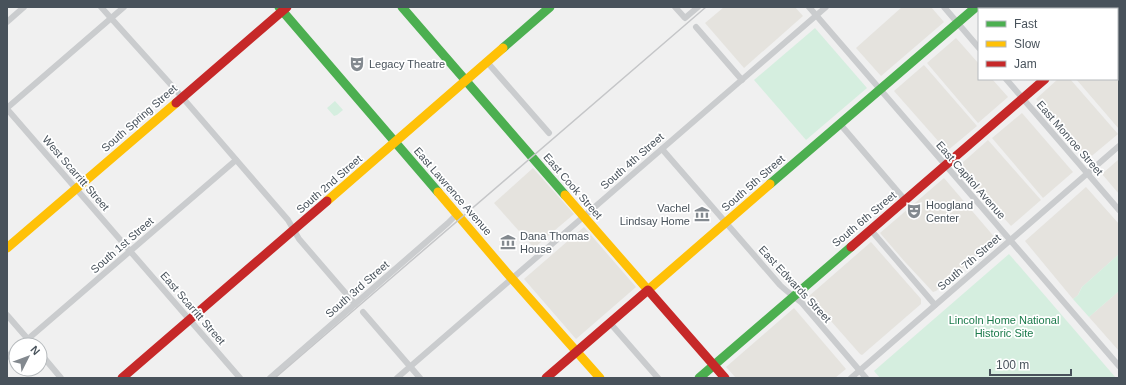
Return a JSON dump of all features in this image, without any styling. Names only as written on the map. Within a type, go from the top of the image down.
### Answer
[{"type":"main road","name":"South 5th Street","points":[[546,378],[976,7]]},
{"type":"main road","name":"East Lawrence Avenue","points":[[283,8],[336,74],[395,143],[600,378]]},
{"type":"main road","name":"South Spring Street","points":[[7,248],[283,8]]},
{"type":"main road","name":"East Cook Street","points":[[403,8],[725,378]]},
{"type":"main road","name":"South 2nd Street","points":[[122,378],[549,8]]},
{"type":"main road","name":"South 6th Street","points":[[699,378],[1044,80]]},
{"type":"street","points":[[7,22],[24,7]]},
{"type":"street","points":[[101,7],[182,97],[288,220],[299,239],[355,304]]},
{"type":"street","points":[[7,108],[124,7]]},
{"type":"street","points":[[675,7],[685,18],[698,7]]},
{"type":"street","name":"East Capitol Avenue","points":[[809,7],[1119,366]]},
{"type":"street","name":"South 4th Street","points":[[397,378],[826,7]]},
{"type":"street","points":[[944,7],[978,47]]},
{"type":"street","points":[[696,27],[742,80]]},
{"type":"street","points":[[487,62],[550,134]]},
{"type":"street","name":"East Monroe Street","points":[[1007,80],[1119,210]]},
{"type":"street","name":"West Scarritt Street","points":[[7,108],[130,250]]},
{"type":"street","points":[[840,124],[905,200]]},
{"type":"street","name":"South 7th Street","points":[[851,378],[1119,146]]},
{"type":"street","name":"East Edwards Street","points":[[662,149],[786,292],[803,305],[866,378]]},
{"type":"street","name":"South 1st Street","points":[[30,337],[236,160]]},
{"type":"street","name":"South 3rd Street","points":[[270,378],[457,214]]},
{"type":"street","points":[[870,229],[935,305]]},
{"type":"street","name":"East Scarritt Street","points":[[130,250],[240,378]]},
{"type":"street","points":[[363,312],[420,378]]},
{"type":"street","points":[[7,315],[26,337]]},
{"type":"street","points":[[610,323],[658,378]]},
{"type":"street","points":[[48,363],[61,378]]},
{"type":"shaded area","points":[[724,7],[795,7],[803,16],[744,68],[705,23]]},
{"type":"shaded area","points":[[902,7],[931,7],[944,22],[881,76],[856,48]]},
{"type":"shaded area","points":[[1013,7],[1067,8],[1014,8]]},
{"type":"shaded area","points":[[956,38],[978,63],[978,80],[993,80],[1008,97],[978,123],[927,63]]},
{"type":"shaded area","points":[[924,65],[977,126],[947,151],[894,91]]},
{"type":"shaded area","points":[[1118,69],[1119,70],[1119,129],[1077,80],[1118,80]]},
{"type":"shaded area","points":[[1057,80],[1071,80],[1118,134],[1088,159],[1036,99]]},
{"type":"shaded area","points":[[1022,113],[1073,172],[1043,198],[992,138]]},
{"type":"shaded area","points":[[988,140],[1041,200],[1011,226],[961,170],[962,163]]},
{"type":"shaded area","points":[[1119,159],[1119,194],[1102,174]]},
{"type":"shaded area","points":[[533,168],[574,214],[534,248],[494,203]]},
{"type":"shaded area","points":[[944,178],[996,239],[933,292],[880,233]]},
{"type":"shaded area","points":[[1086,187],[1119,224],[1119,254],[1082,287],[1078,295],[1073,299],[1025,241]]},
{"type":"shaded area","points":[[584,227],[636,287],[576,339],[524,279]]},
{"type":"shaded area","points":[[871,242],[921,299],[921,304],[862,355],[809,296]]},
{"type":"shaded area","points":[[1119,291],[1119,351],[1089,317]]},
{"type":"shaded area","points":[[794,308],[846,369],[835,378],[736,378],[726,367]]},
{"type":"green space","points":[[815,28],[867,88],[806,140],[754,80]]},
{"type":"green space","points":[[335,101],[343,110],[334,116],[327,108]]},
{"type":"green space","name":"Lincoln Home National Historic Site","points":[[1009,254],[1116,378],[880,378],[874,371]]},
{"type":"green space","points":[[1119,254],[1119,291],[1089,317],[1073,299],[1078,295],[1082,287]]},
{"type":"railway","points":[[275,378],[706,7]]},
{"type":"traffic: fast","points":[[279,7],[438,192]]},
{"type":"traffic: fast","points":[[402,7],[565,195]]},
{"type":"traffic: fast","points":[[503,48],[550,7]]},
{"type":"traffic: fast","points":[[770,184],[976,7]]},
{"type":"traffic: fast","points":[[699,378],[851,247]]},
{"type":"traffic: slow","points":[[327,201],[503,48]]},
{"type":"traffic: slow","points":[[7,248],[176,103]]},
{"type":"traffic: slow","points":[[565,195],[648,290],[770,184]]},
{"type":"traffic: slow","points":[[438,192],[600,378]]},
{"type":"traffic: jam","points":[[176,103],[287,7]]},
{"type":"traffic: jam","points":[[851,247],[1044,80]]},
{"type":"traffic: jam","points":[[122,378],[327,201]]},
{"type":"traffic: jam","points":[[546,378],[648,290],[725,378]]},
{"type":"place","name":"Legacy Theatre","points":[[357,64]]},
{"type":"place","name":"Hoogland Center","points":[[914,211]]},
{"type":"place","name":"Vachel Lindsay Home","points":[[702,214]]},
{"type":"place","name":"Dana Thomas House","points":[[508,242]]}]
